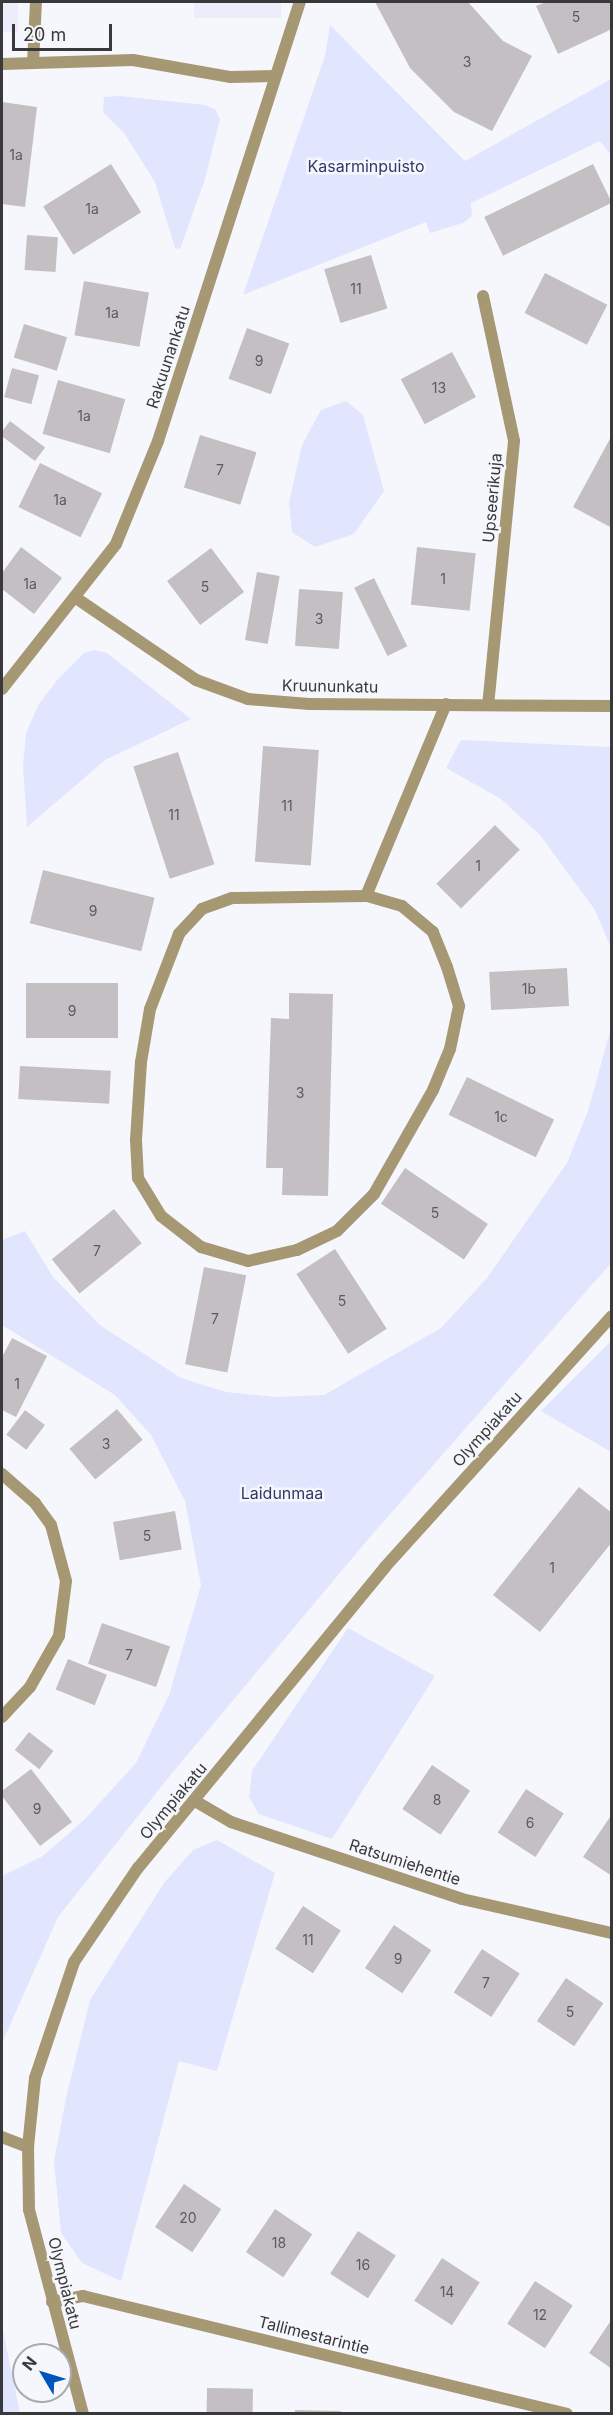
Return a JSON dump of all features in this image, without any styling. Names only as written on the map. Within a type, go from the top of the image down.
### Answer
[{"type":"street","points":[[33,63],[36,2]]},
{"type":"street","name":"Rakuunankatu","points":[[2,689],[76,598],[116,544],[158,441],[300,2]]},
{"type":"street","points":[[2,64],[133,60],[230,77],[275,76]]},
{"type":"street","name":"Upseerikuja","points":[[483,296],[514,441],[488,705]]},
{"type":"street","name":"Kruununkatu","points":[[76,598],[196,680],[223,692],[309,704],[612,706]]},
{"type":"street","points":[[366,896],[446,704]]},
{"type":"street","points":[[366,896],[402,906],[433,932],[447,967],[459,1006],[450,1049],[433,1090],[374,1194],[337,1230],[297,1250],[248,1261],[201,1247],[161,1216],[138,1178],[136,1140],[141,1062],[150,1009],[171,951],[179,934],[202,909],[232,898],[366,896]]},
{"type":"street","name":"Olympiakatu","points":[[83,2414],[29,2211],[28,2147],[35,2078],[74,1962],[138,1868],[385,1567],[612,1316]]},
{"type":"street","points":[[2,1474],[35,1503],[51,1525],[66,1581],[59,1636],[30,1687],[2,1717]]},
{"type":"street","name":"Ratsumiehentie","points":[[195,1801],[231,1822],[462,1899],[612,1934]]},
{"type":"street","points":[[2,2137],[28,2147]]},
{"type":"street","name":"Tallimestarintie","points":[[52,2302],[83,2296],[567,2414]]},
{"type":"shaded area","points":[[2,2],[18,2],[18,32],[2,32]]},
{"type":"shaded area","points":[[194,2],[281,2],[281,18],[194,18]]},
{"type":"green space","name":"Kasarminpuisto","points":[[330,25],[465,161],[611,79],[611,155],[600,141],[471,203],[472,216],[463,223],[430,233],[426,222],[243,295],[325,56]]},
{"type":"green space","points":[[120,96],[205,105],[215,109],[220,119],[205,179],[180,249],[175,248],[155,182],[124,133],[103,112],[104,97]]},
{"type":"green space","points":[[346,401],[363,415],[384,491],[354,534],[315,547],[292,532],[289,502],[302,445],[321,410]]},
{"type":"green space","points":[[94,650],[107,653],[191,719],[105,760],[27,827],[23,765],[26,733],[39,704],[58,679],[84,653]]},
{"type":"green space","points":[[461,740],[611,747],[611,948],[595,910],[540,835],[501,799],[446,768]]},
{"type":"green space","name":"Laidunmaa","points":[[611,1028],[611,1263],[370,1537],[172,1773],[58,1917],[2,2043],[2,1876],[43,1856],[84,1820],[136,1763],[169,1695],[201,1585],[185,1501],[151,1435],[115,1395],[2,1325],[2,1240],[25,1231],[53,1277],[100,1325],[181,1378],[226,1392],[276,1397],[324,1395],[441,1328],[487,1278],[567,1163],[588,1111]]},
{"type":"green space","points":[[611,1341],[611,1452],[541,1411]]},
{"type":"green space","points":[[348,1628],[435,1676],[332,1839],[259,1814],[249,1797],[252,1771]]},
{"type":"green space","points":[[217,1840],[275,1873],[217,2071],[179,2061],[121,2281],[82,2263],[61,2233],[54,2161],[66,2098],[90,2000],[164,1883],[193,1850]]},
{"type":"green space","points":[[2,2326],[12,2374],[12,2403],[18,2403],[20,2413],[2,2413]]},
{"type":"building","points":[[375,2],[468,2],[503,41],[532,56],[492,131],[454,112],[410,68]]},
{"type":"building","points":[[546,2],[612,2],[612,29],[558,54],[536,6]]},
{"type":"building","points":[[2,102],[37,107],[25,207],[2,204]]},
{"type":"building","points":[[111,164],[141,212],[73,255],[43,206]]},
{"type":"building","points":[[593,164],[612,203],[503,256],[484,217]]},
{"type":"building","points":[[27,235],[58,237],[55,272],[25,270]]},
{"type":"building","points":[[371,255],[387,309],[341,323],[324,269]]},
{"type":"building","points":[[545,273],[607,305],[587,345],[525,313]]},
{"type":"building","points":[[84,281],[149,292],[139,347],[74,335]]},
{"type":"building","points":[[24,324],[67,337],[57,371],[14,357]]},
{"type":"building","points":[[247,328],[289,343],[271,394],[229,379]]},
{"type":"building","points":[[452,352],[476,397],[425,424],[401,379]]},
{"type":"building","points":[[12,368],[39,375],[31,404],[4,397]]},
{"type":"building","points":[[58,380],[125,399],[110,453],[43,434]]},
{"type":"building","points":[[10,421],[45,447],[35,461],[2,436],[2,432]]},
{"type":"building","points":[[200,435],[256,452],[240,505],[184,488]]},
{"type":"building","points":[[612,435],[612,528],[573,507]]},
{"type":"building","points":[[40,463],[102,493],[81,537],[19,507]]},
{"type":"building","points":[[21,547],[62,578],[34,614],[2,589],[2,573]]},
{"type":"building","points":[[417,547],[476,553],[470,611],[411,605]]},
{"type":"building","points":[[211,548],[244,592],[200,625],[167,581]]},
{"type":"building","points":[[257,572],[280,576],[268,644],[245,640]]},
{"type":"building","points":[[374,578],[407,646],[388,656],[354,588]]},
{"type":"building","points":[[299,589],[343,592],[339,649],[295,646]]},
{"type":"building","points":[[263,746],[319,750],[311,866],[255,862]]},
{"type":"building","points":[[178,752],[214,864],[170,879],[133,767]]},
{"type":"building","points":[[495,825],[520,850],[461,908],[436,884]]},
{"type":"building","points":[[43,870],[155,898],[141,951],[30,923]]},
{"type":"building","points":[[567,968],[569,1006],[491,1010],[489,972]]},
{"type":"building","points":[[26,983],[118,983],[118,1038],[26,1038]]},
{"type":"building","points":[[289,993],[333,994],[328,1196],[282,1195],[283,1168],[266,1168],[271,1018],[289,1019]]},
{"type":"building","points":[[20,1066],[111,1071],[109,1104],[18,1099]]},
{"type":"building","points":[[467,1077],[554,1120],[536,1157],[449,1115]]},
{"type":"building","points":[[405,1168],[488,1224],[464,1260],[381,1204]]},
{"type":"building","points":[[114,1209],[142,1243],[80,1294],[52,1259]]},
{"type":"building","points":[[335,1249],[387,1329],[348,1354],[296,1274]]},
{"type":"building","points":[[204,1267],[246,1275],[227,1372],[185,1364]]},
{"type":"building","points":[[12,1338],[47,1356],[16,1417],[2,1410],[2,1357]]},
{"type":"building","points":[[117,1409],[143,1440],[95,1479],[70,1449]]},
{"type":"building","points":[[25,1410],[45,1425],[26,1450],[6,1435]]},
{"type":"building","points":[[579,1487],[612,1513],[612,1542],[540,1632],[493,1595]]},
{"type":"building","points":[[175,1511],[182,1549],[120,1560],[113,1522]]},
{"type":"building","points":[[102,1623],[170,1646],[156,1687],[88,1664]]},
{"type":"building","points":[[68,1659],[107,1675],[95,1705],[56,1690]]},
{"type":"building","points":[[29,1732],[53,1751],[39,1769],[15,1750]]},
{"type":"building","points":[[432,1765],[470,1791],[440,1835],[402,1809]]},
{"type":"building","points":[[31,1769],[72,1822],[40,1846],[2,1796],[2,1791]]},
{"type":"building","points":[[526,1789],[564,1814],[535,1857],[498,1833]]},
{"type":"building","points":[[612,1814],[612,1876],[583,1857]]},
{"type":"building","points":[[303,1906],[341,1931],[313,1973],[275,1949]]},
{"type":"building","points":[[394,1925],[431,1950],[402,1993],[365,1968]]},
{"type":"building","points":[[482,1949],[520,1974],[491,2017],[454,1993]]},
{"type":"building","points":[[566,1978],[603,2003],[574,2046],[537,2021]]},
{"type":"building","points":[[184,2184],[221,2209],[192,2252],[155,2227]]},
{"type":"building","points":[[275,2209],[312,2234],[283,2277],[246,2252]]},
{"type":"building","points":[[358,2231],[396,2256],[368,2298],[330,2274]]},
{"type":"building","points":[[442,2258],[480,2283],[452,2325],[414,2301]]},
{"type":"building","points":[[535,2281],[573,2306],[545,2348],[507,2324]]},
{"type":"building","points":[[612,2319],[612,2369],[589,2353]]},
{"type":"building","points":[[207,2388],[253,2389],[253,2414],[207,2414]]},
{"type":"building","points":[[295,2410],[341,2411],[341,2414],[295,2414]]}]
